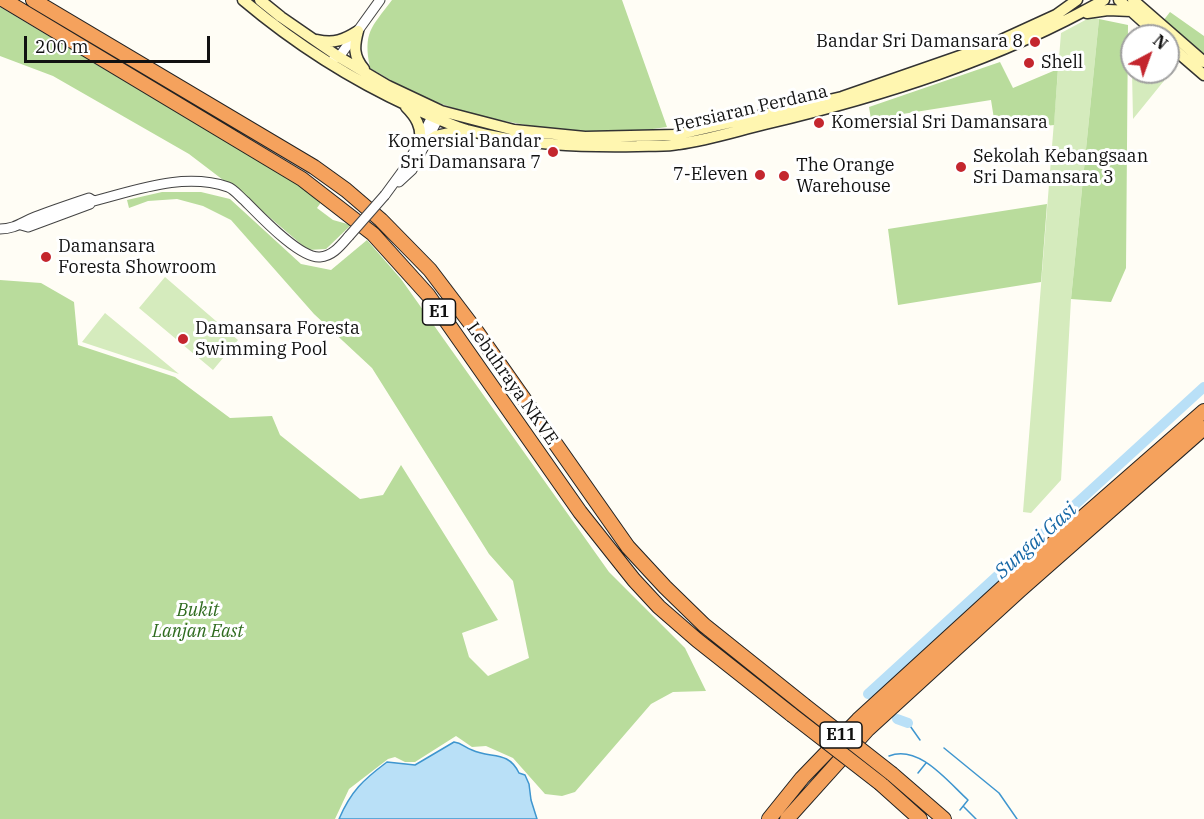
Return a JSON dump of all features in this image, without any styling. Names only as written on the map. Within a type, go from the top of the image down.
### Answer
[{"type":"highway","name":"Lebuhraya NKVE","points":[[4,0],[302,178],[373,234],[428,295],[580,512],[634,580],[659,607],[697,640],[881,784],[920,819]]},
{"type":"highway","name":"Lebuhraya NKVE","points":[[33,0],[314,167],[346,190],[381,220],[430,270],[477,332],[628,547],[664,587],[704,625],[892,774],[944,819]]},
{"type":"highway","name":"E11","points":[[769,819],[802,778],[858,720],[1010,581],[1204,411]]},
{"type":"highway","name":"E11","points":[[787,819],[868,729],[1020,590],[1204,428]]},
{"type":"main road","name":"Persiaran Perdana","points":[[243,0],[271,24],[317,55],[349,75],[403,103],[437,114],[514,130],[585,137],[676,135],[842,97],[986,46],[1056,15],[1077,0]]},
{"type":"main road","name":"Persiaran Perdana","points":[[261,0],[339,57],[466,129],[511,139],[583,147],[677,145],[860,100],[987,57],[1076,16],[1104,0]]},
{"type":"main road","points":[[1056,15],[1084,0]]},
{"type":"main road","points":[[1119,0],[1147,12],[1204,62]]},
{"type":"main road","points":[[1147,0],[1147,12]]},
{"type":"main road","points":[[1076,16],[1132,6]]},
{"type":"main road","points":[[1132,6],[1148,24]]},
{"type":"main road","points":[[311,38],[330,43],[339,42],[358,31]]},
{"type":"main road","points":[[358,31],[354,54],[357,62],[370,75]]},
{"type":"main road","points":[[1180,54],[1204,75]]},
{"type":"main road","points":[[808,105],[827,105],[851,99],[860,100],[865,94],[883,88],[898,77]]},
{"type":"main road","points":[[403,103],[418,122],[422,142],[466,129]]},
{"type":"street","points":[[349,75],[339,63],[339,57],[380,0]]},
{"type":"street","points":[[317,55],[332,59],[339,57]]},
{"type":"street","points":[[21,225],[28,227],[94,201],[164,183],[198,180],[230,187],[284,237],[310,257],[327,256],[340,246],[394,185],[437,114]]},
{"type":"street","points":[[0,229],[10,229],[35,217],[89,198],[94,201]]},
{"type":"street","points":[[35,217],[53,218],[68,206]]},
{"type":"green space","points":[[392,0],[622,0],[667,127],[606,132],[541,127],[476,114],[418,95],[370,68],[368,38],[370,31]]},
{"type":"green space","points":[[0,7],[295,183],[322,201],[317,208],[333,220],[351,225],[326,249],[308,250],[248,199],[189,154],[53,76],[0,56]]},
{"type":"green space","points":[[1170,12],[1204,36],[1204,55],[1180,35],[1180,24],[1167,24],[1163,21]]},
{"type":"green space","points":[[1091,17],[1099,19],[1071,299],[1061,480],[1031,513],[1023,512],[1061,33]]},
{"type":"green space","points":[[1099,19],[1123,24],[1120,24],[1120,84],[1128,84],[1126,268],[1111,302],[1071,299]]},
{"type":"green space","points":[[1000,62],[1013,88],[1058,69],[1054,125],[1008,130],[1005,117],[994,119],[991,100],[871,119],[869,107]]},
{"type":"green space","points":[[1132,84],[1161,84],[1133,119]]},
{"type":"green space","name":"Bukit Lanjan East","points":[[162,192],[201,192],[230,199],[301,264],[331,270],[367,240],[401,279],[609,572],[685,648],[706,691],[673,692],[651,704],[575,792],[562,796],[545,794],[513,758],[486,746],[472,747],[456,736],[415,762],[405,762],[395,757],[388,759],[349,789],[335,819],[0,819],[0,280],[41,283],[74,302],[78,345],[175,377],[230,418],[272,416],[280,435],[360,499],[383,495],[401,465],[498,620],[462,633],[469,657],[488,676],[529,658],[513,581],[489,554],[372,368],[314,314],[231,220],[203,206],[177,199],[148,201],[129,208],[127,200]]},
{"type":"green space","points":[[1047,204],[1041,282],[898,305],[888,229]]},
{"type":"green space","points":[[165,277],[238,340],[213,370],[139,308]]},
{"type":"green space","points":[[105,313],[179,374],[82,342]]},
{"type":"water","points":[[454,742],[479,753],[499,756],[510,761],[519,773],[525,775],[537,819],[339,819],[358,787],[387,762],[415,765]]},
{"type":"waterway","name":"Sungai Gasi","points":[[868,694],[1204,387]]},
{"type":"waterway","name":"Sungai Gasi","points":[[897,719],[908,723]]},
{"type":"waterway","name":"Sungai Gasi","points":[[908,723],[920,740]]},
{"type":"waterway","name":"Sungai Gasi","points":[[944,748],[999,793],[1017,819]]},
{"type":"waterway","points":[[889,756],[911,755],[932,767],[968,800],[960,810]]},
{"type":"waterway","points":[[918,773],[926,763]]},
{"type":"waterway","points":[[964,807],[976,819]]},
{"type":"place","name":"Bandar Sri Damansara 8","points":[[1035,42]]},
{"type":"place","name":"Shell","points":[[1029,63]]},
{"type":"place","name":"Komersial Sri Damansara","points":[[819,123]]},
{"type":"place","name":"Komersial Bandar Sri Damansara 7","points":[[553,152]]},
{"type":"place","name":"Sekolah Kebangsaan Sri Damansara 3","points":[[961,167]]},
{"type":"place","name":"7-Eleven","points":[[760,175]]},
{"type":"place","name":"The Orange Warehouse","points":[[784,176]]},
{"type":"place","name":"Damansara Foresta Showroom","points":[[46,257]]},
{"type":"place","name":"Damansara Foresta Swimming Pool","points":[[183,339]]}]
